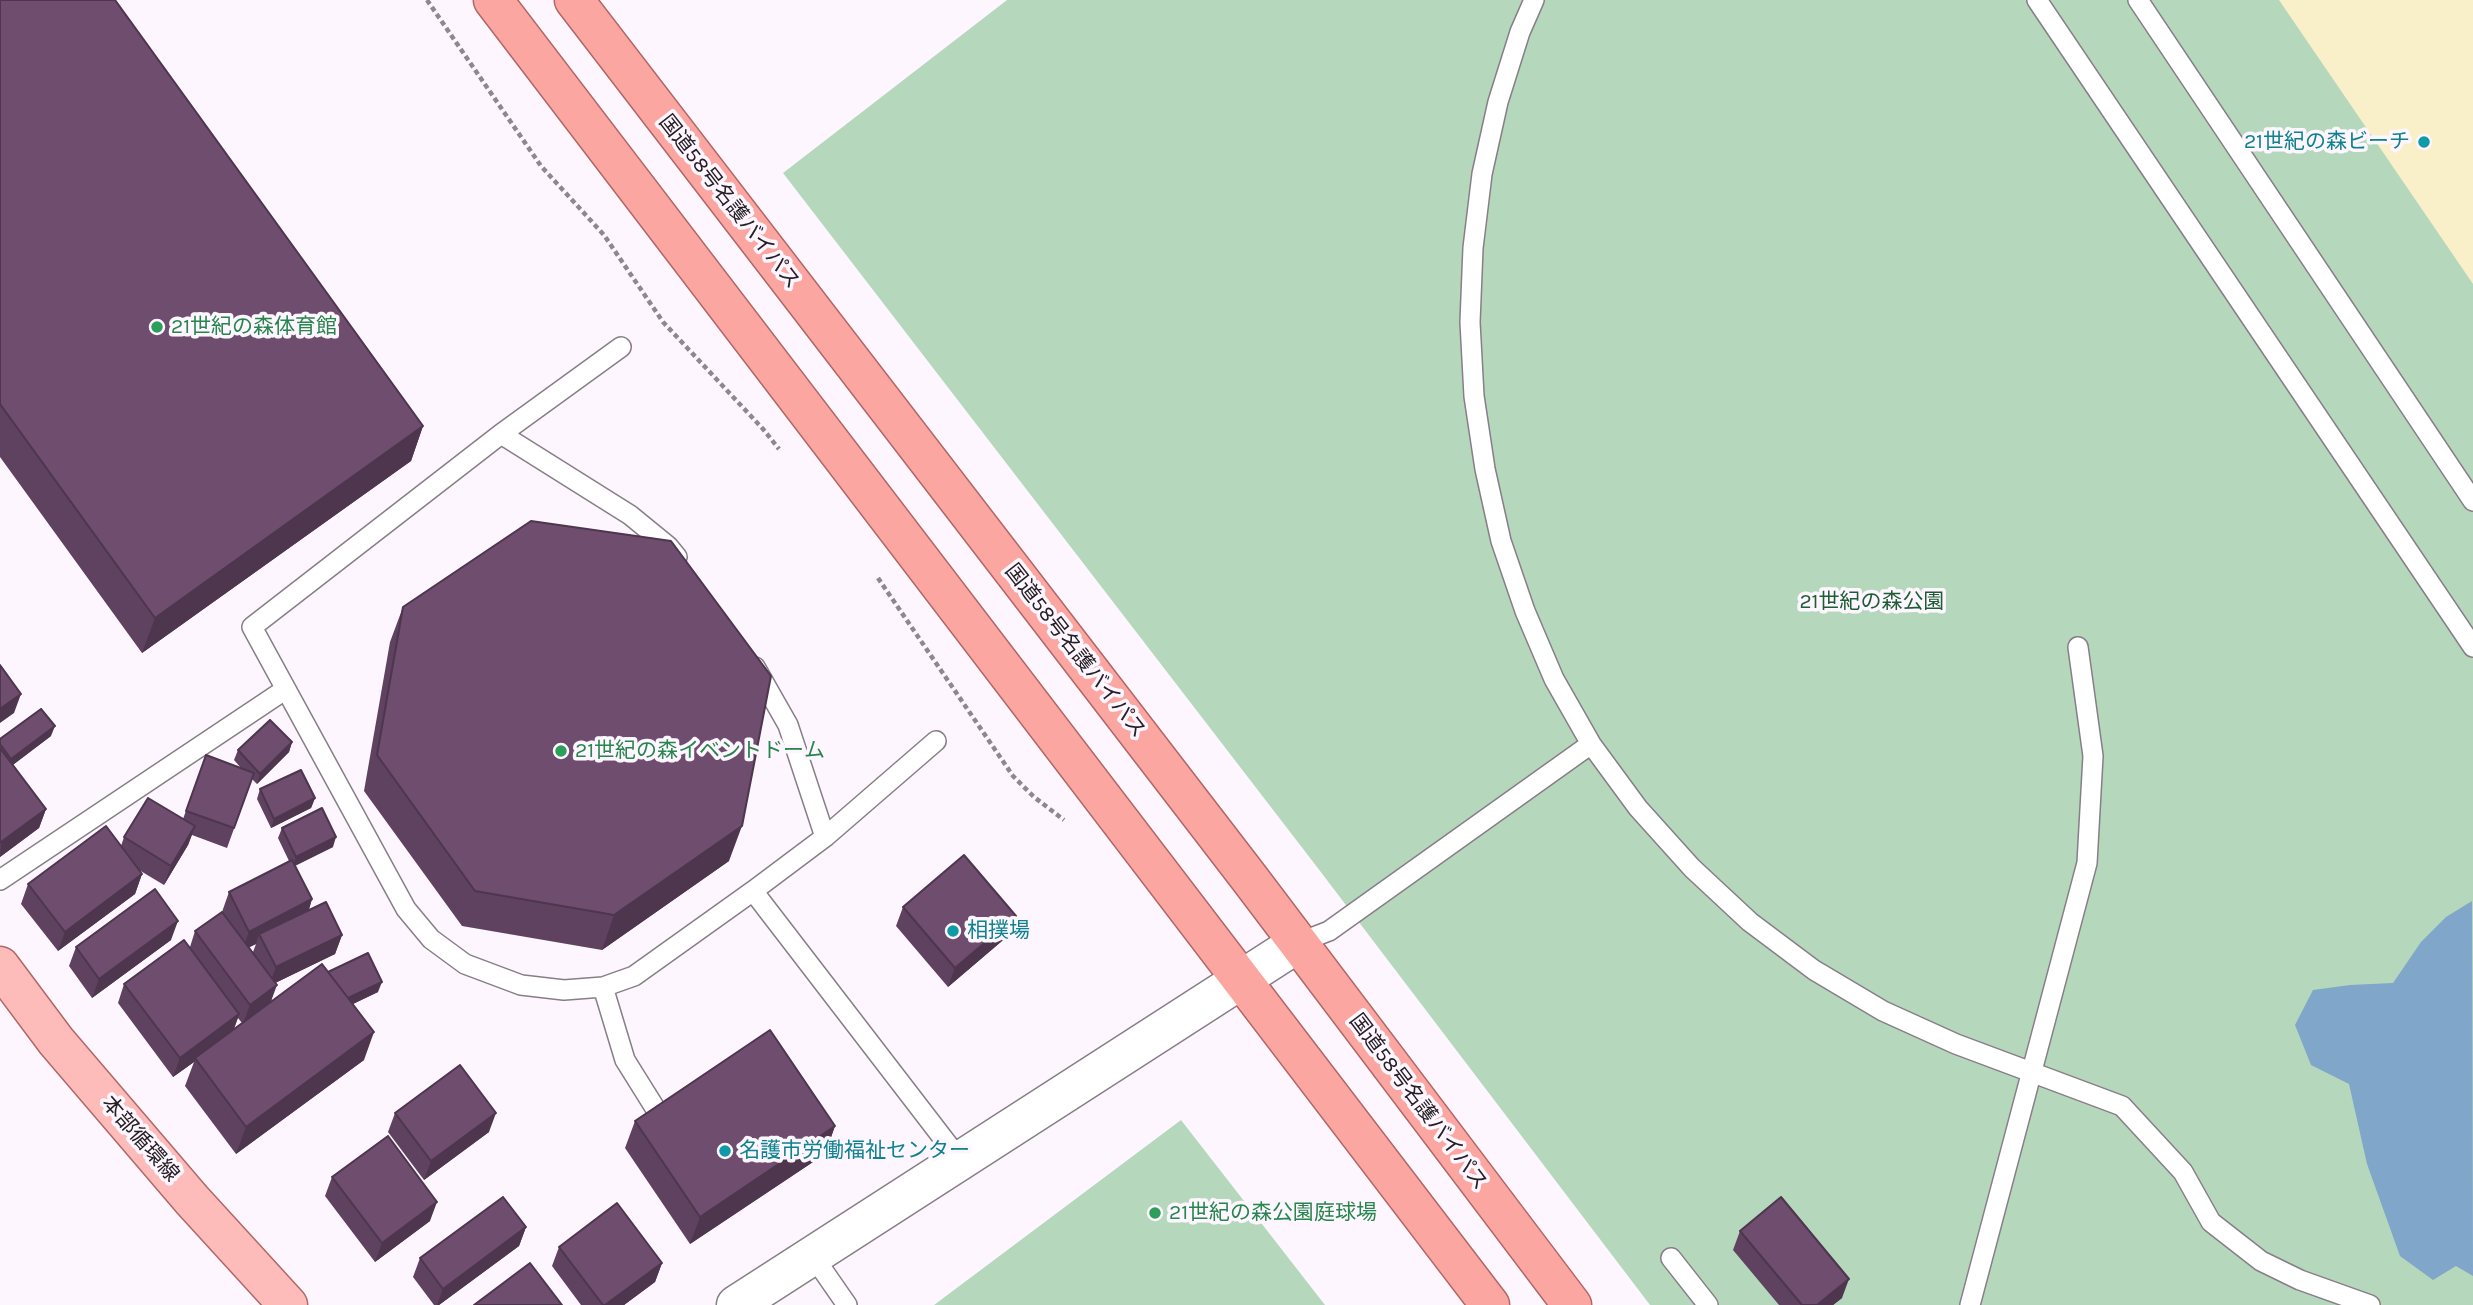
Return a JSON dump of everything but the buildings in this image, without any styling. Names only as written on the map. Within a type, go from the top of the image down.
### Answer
[{"type":"highway","points":[[493,0],[1490,1305]]},
{"type":"highway","name":"国道58号名護バイパス","points":[[574,0],[1298,943],[1572,1305]]},
{"type":"main road","name":"本部循環線","points":[[0,966],[65,1051],[192,1200],[288,1305]]},
{"type":"street","points":[[737,1305],[1298,943]]},
{"type":"lane","points":[[1534,0],[1520,32],[1498,103],[1482,174],[1473,248],[1469,322],[1474,396],[1485,469],[1501,541],[1525,611],[1555,679],[1591,744],[1638,808],[1692,868],[1750,922],[1804,962],[1883,1011],[1956,1044],[2122,1106],[2183,1172],[2211,1222],[2261,1261],[2300,1280],[2370,1305]]},
{"type":"lane","points":[[2037,0],[2473,647]]},
{"type":"lane","points":[[2138,0],[2473,501]]},
{"type":"lane","points":[[621,347],[502,434],[253,626],[407,909],[431,939],[465,964],[521,985],[564,990],[603,987],[634,976],[753,891],[825,837],[936,741]]},
{"type":"lane","points":[[502,434],[630,515],[668,546],[684,568]]},
{"type":"lane","points":[[1970,1305],[2087,863],[2093,756],[2078,648]]},
{"type":"lane","points":[[748,656],[789,725],[825,837]]},
{"type":"lane","points":[[0,880],[286,689]]},
{"type":"lane","points":[[1298,943],[1329,930],[1591,744]]},
{"type":"lane","points":[[753,891],[960,1159]]},
{"type":"lane","points":[[603,987],[625,1060],[654,1108]]},
{"type":"lane","points":[[813,1256],[847,1305]]},
{"type":"lane","points":[[1671,1258],[1708,1305]]},
{"type":"path","points":[[427,0],[541,166],[604,235],[663,322],[780,450]]},
{"type":"path","points":[[873,570],[1013,776],[1034,797],[1067,822]]},
{"type":"green space","name":"21世紀の森公園","points":[[1007,0],[2473,0],[2473,1305],[1650,1305],[783,173]]},
{"type":"green space","name":"21世紀の森公園庭球場","points":[[1181,1120],[1325,1305],[934,1305]]},
{"type":"sand","name":"21世紀の森ビーチ","points":[[2279,0],[2473,0],[2473,284]]},
{"type":"water","points":[[2472,901],[2473,1276],[2456,1266],[2433,1280],[2400,1256],[2367,1164],[2349,1084],[2311,1065],[2295,1025],[2313,990],[2393,983],[2421,942],[2446,917]]},
{"type":"place","name":"21世紀の森ビーチ","points":[[2424,142]]},
{"type":"place","name":"21世紀の森体育館","points":[[157,327]]},
{"type":"place","name":"21世紀の森イベントドーム","points":[[561,751]]},
{"type":"place","name":"相撲場","points":[[953,931]]},
{"type":"place","name":"名護市労働福祉センター","points":[[725,1151]]},
{"type":"place","name":"21世紀の森公園庭球場","points":[[1155,1213]]}]
